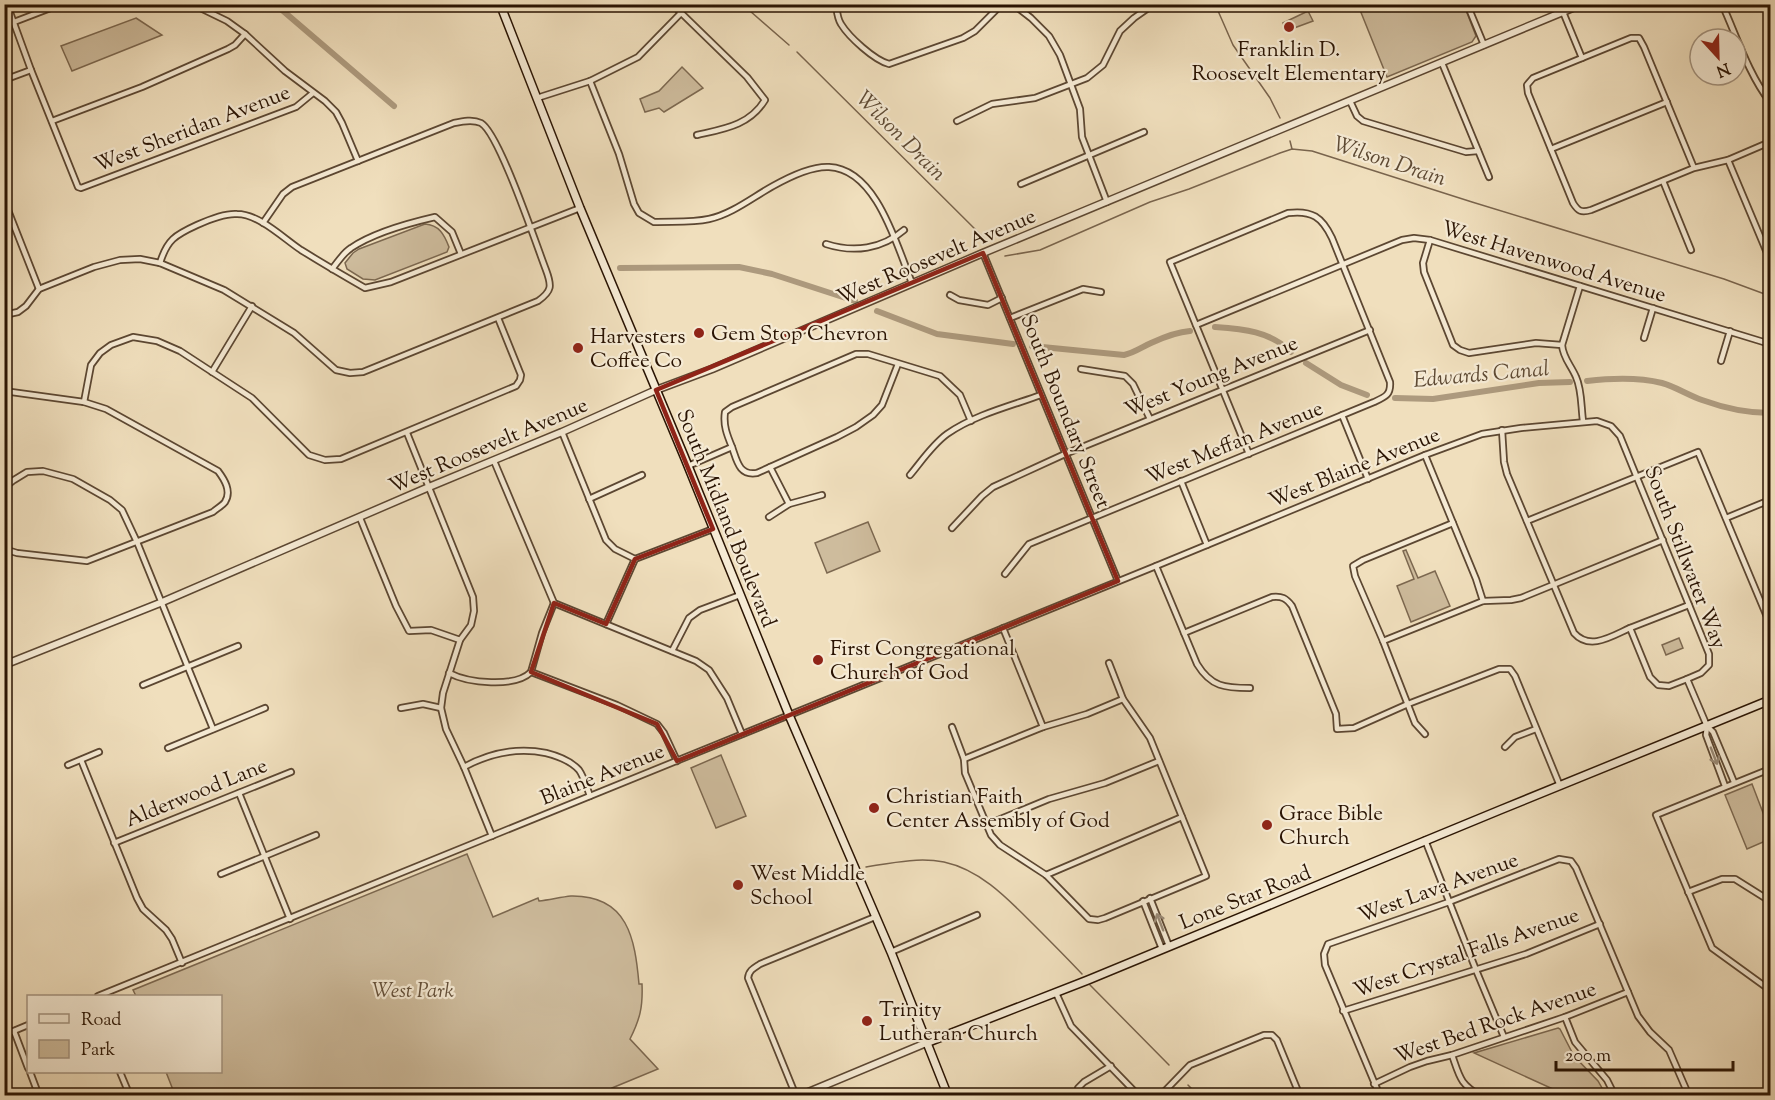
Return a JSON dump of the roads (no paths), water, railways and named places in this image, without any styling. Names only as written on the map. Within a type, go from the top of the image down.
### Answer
[{"type":"main road","name":"South Midland Boulevard","points":[[500,4],[580,208],[789,715],[891,952],[948,1095]]},
{"type":"main road","name":"Lone Star Road","points":[[926,1043],[1056,993],[1770,700]]},
{"type":"street","points":[[7,4],[52,122],[142,87],[228,49],[236,45],[245,34]]},
{"type":"street","points":[[14,22],[61,4]]},
{"type":"street","points":[[192,4],[227,21],[245,34],[285,71],[336,112],[358,161]]},
{"type":"street","points":[[672,4],[747,77],[765,100],[746,120],[735,126],[697,135]]},
{"type":"street","points":[[836,4],[838,17],[848,34],[879,60],[889,64],[975,32],[1002,4]]},
{"type":"street","points":[[1013,4],[1049,36],[1060,55],[1080,109],[1082,138],[1107,203]]},
{"type":"street","points":[[957,121],[993,104],[1035,98],[1072,85],[1096,72],[1103,65],[1120,31],[1154,4]]},
{"type":"street","points":[[1467,4],[1484,45]]},
{"type":"street","name":"West Roosevelt Avenue","points":[[4,665],[160,603],[656,390],[712,369],[983,253],[1582,4]]},
{"type":"street","points":[[1722,4],[1758,86],[1770,102]]},
{"type":"street","points":[[1563,12],[1582,58]]},
{"type":"street","points":[[537,98],[590,81],[638,57],[681,13]]},
{"type":"street","points":[[1694,168],[1639,38],[1631,38],[1533,78],[1527,86],[1573,203],[1578,210],[1583,212],[1694,168],[1728,160],[1770,142]]},
{"type":"street","points":[[1442,63],[1489,177]]},
{"type":"street","points":[[4,80],[31,70]]},
{"type":"street","points":[[590,81],[619,154],[634,204],[639,213],[646,218],[654,222],[709,219],[731,211],[777,184],[804,172],[818,168],[840,168],[850,172],[874,198],[895,238],[912,283]]},
{"type":"street","name":"West Sheridan Avenue","points":[[52,122],[78,187],[81,188],[296,107],[314,93]]},
{"type":"street","points":[[1350,101],[1357,116],[1364,121],[1466,152],[1478,151]]},
{"type":"street","points":[[1551,149],[1667,102]]},
{"type":"street","points":[[4,315],[18,312],[26,306],[39,289],[94,267],[120,260],[140,259],[160,263],[224,290],[294,333],[336,370],[350,373],[363,372],[498,318],[538,301],[550,289],[550,280],[494,138],[480,122],[469,120],[454,123],[292,187],[283,194],[263,223]]},
{"type":"street","points":[[1021,184],[1144,132]]},
{"type":"street","points":[[1728,160],[1770,260]]},
{"type":"street","points":[[1663,181],[1691,250]]},
{"type":"street","points":[[4,200],[39,289]]},
{"type":"street","points":[[160,263],[165,247],[173,237],[203,222],[236,214],[249,216],[263,223],[365,288],[391,282],[580,208]]},
{"type":"street","points":[[1248,454],[1170,262],[1288,213],[1308,213],[1325,224],[1370,330]]},
{"type":"street","points":[[332,269],[348,249],[361,242],[403,225],[435,217],[452,232],[461,254]]},
{"type":"street","points":[[826,244],[841,249],[862,249],[895,238],[904,230]]},
{"type":"street","name":"West Havenwood Avenue","points":[[1196,325],[1402,240],[1414,238],[1430,240],[1770,344]]},
{"type":"street","points":[[1430,240],[1423,263],[1424,272],[1453,345],[1469,353],[1536,344],[1562,345]]},
{"type":"street","name":"South Boundary Street","points":[[983,253],[1118,581]]},
{"type":"street","points":[[1580,286],[1562,345],[1563,354],[1579,386],[1583,422]]},
{"type":"street","points":[[1010,318],[1083,289],[1101,292]]},
{"type":"street","points":[[950,295],[959,300],[988,305],[1002,298]]},
{"type":"street","points":[[212,372],[252,306]]},
{"type":"street","points":[[1644,338],[1653,308]]},
{"type":"street","points":[[84,402],[91,365],[111,345],[133,337],[157,341],[180,351],[252,398],[309,455],[325,460],[341,459],[516,386],[521,375],[498,318]]},
{"type":"street","name":"West Young Avenue","points":[[952,528],[993,487],[1065,454],[1370,330]]},
{"type":"street","name":"West Meffan Avenue","points":[[1005,574],[1029,544],[1388,396],[1391,389],[1390,382],[1370,330]]},
{"type":"street","points":[[1721,361],[1730,331]]},
{"type":"street","points":[[898,364],[882,405],[873,415],[856,427],[750,474],[738,466],[725,430],[725,412],[856,354],[868,354],[940,376],[960,395],[971,421]]},
{"type":"street","points":[[1081,369],[1125,376],[1133,384],[1150,419]]},
{"type":"street","points":[[4,391],[84,402],[106,409],[218,471],[226,481],[227,490],[225,502],[213,512],[87,561],[17,553],[4,549]]},
{"type":"street","points":[[910,475],[948,433],[971,421],[1041,394]]},
{"type":"street","points":[[1342,416],[1368,479]]},
{"type":"street","name":"West Blaine Avenue","points":[[1118,581],[1467,438],[1502,430],[1583,422],[1597,421],[1611,426]]},
{"type":"street","name":"South Stillwater Way","points":[[1611,426],[1620,436],[1709,654],[1709,665],[1687,679]]},
{"type":"street","points":[[1502,430],[1507,474],[1574,633],[1582,641],[1598,642],[1689,605]]},
{"type":"street","points":[[407,432],[473,597],[474,611],[471,625],[460,640],[443,693],[441,708],[446,729],[492,836]]},
{"type":"street","points":[[562,432],[606,540],[615,549],[635,559]]},
{"type":"street","points":[[688,466],[732,447]]},
{"type":"street","points":[[1527,521],[1698,452],[1770,624]]},
{"type":"street","points":[[1425,455],[1483,601]]},
{"type":"street","points":[[450,673],[467,680],[483,682],[515,680],[527,676],[531,672],[554,603],[494,461]]},
{"type":"street","points":[[770,467],[789,504]]},
{"type":"street","points":[[4,488],[27,472],[43,471],[73,479],[111,500],[122,510],[213,729]]},
{"type":"street","points":[[590,499],[642,476]]},
{"type":"street","points":[[1181,481],[1207,545]]},
{"type":"street","points":[[769,517],[789,504],[822,495]]},
{"type":"street","points":[[1726,518],[1770,500]]},
{"type":"street","points":[[360,518],[396,606],[409,631],[431,630],[460,640]]},
{"type":"street","points":[[1425,734],[1415,723],[1355,576],[1353,566],[1453,524]]},
{"type":"street","points":[[606,624],[635,559],[713,529]]},
{"type":"street","points":[[1383,641],[1483,601],[1511,600],[1553,585],[1663,540]]},
{"type":"street","points":[[1156,566],[1197,664],[1204,675],[1216,684],[1228,688],[1250,688]]},
{"type":"street","name":"Blaine Avenue","points":[[101,995],[1118,581]]},
{"type":"street","points":[[672,651],[689,618],[700,610],[740,595]]},
{"type":"street","points":[[1184,633],[1272,597],[1281,596],[1287,599],[1292,606],[1336,714],[1337,729],[1354,728],[1408,704],[1499,669],[1510,669],[1515,676],[1560,786]]},
{"type":"street","points":[[554,603],[696,661],[709,670],[727,698],[742,734]]},
{"type":"street","points":[[1003,628],[1043,727]]},
{"type":"street","points":[[1630,628],[1650,678],[1658,685],[1669,686],[1687,679],[1734,782]]},
{"type":"street","points":[[143,685],[238,646]]},
{"type":"street","points":[[952,726],[964,759],[965,773],[991,835],[1000,845],[1046,875],[1089,919],[1105,918],[1206,876],[1150,738],[1123,699],[1109,663]]},
{"type":"street","points":[[531,672],[617,705],[657,724],[664,733],[677,761]]},
{"type":"street","points":[[964,759],[1043,727],[1087,714],[1123,699]]},
{"type":"street","points":[[401,708],[423,704],[441,708]]},
{"type":"street","points":[[168,748],[265,708]]},
{"type":"street","points":[[1707,726],[1706,735],[1725,786]]},
{"type":"street","points":[[1504,747],[1515,737],[1536,729]]},
{"type":"street","points":[[464,767],[477,760],[510,750],[531,750],[558,756],[580,772],[590,796]]},
{"type":"street","points":[[68,765],[99,752]]},
{"type":"street","points":[[81,760],[143,909],[166,930],[182,963]]},
{"type":"street","points":[[986,825],[1049,799],[1105,783],[1159,761]]},
{"type":"street","points":[[1770,769],[1656,815],[1712,948],[1770,990]]},
{"type":"street","name":"Alderwood Lane","points":[[114,843],[291,772]]},
{"type":"street","points":[[239,793],[290,919]]},
{"type":"street","points":[[1046,875],[1182,817]]},
{"type":"street","points":[[220,874],[316,835]]},
{"type":"street","points":[[1425,840],[1504,1037]]},
{"type":"street","name":"West Lava Avenue","points":[[1343,1011],[1325,965],[1324,954],[1328,944],[1449,902],[1559,859],[1570,861],[1576,868],[1600,924]]},
{"type":"street","points":[[1688,892],[1722,879],[1735,879],[1770,901]]},
{"type":"street","points":[[1150,898],[1165,948]]},
{"type":"street","points":[[1143,901],[1165,948]]},
{"type":"street","points":[[891,952],[977,915]]},
{"type":"street","points":[[797,1095],[748,978],[749,974],[760,964],[875,917]]},
{"type":"street","points":[[1600,924],[1638,1016],[1650,1032],[1669,1050],[1689,1095]]},
{"type":"street","name":"West Crystal Falls Avenue","points":[[1343,1011],[1526,954],[1600,924]]},
{"type":"street","name":"West Bed Rock Avenue","points":[[1374,1084],[1410,1067],[1565,1017],[1628,992]]},
{"type":"street","points":[[1056,993],[1071,1026],[1139,1095]]},
{"type":"street","points":[[1343,1011],[1380,1095]]},
{"type":"street","points":[[1565,1017],[1575,1041],[1607,1080],[1615,1095]]},
{"type":"street","points":[[4,1035],[27,1025]]},
{"type":"street","points":[[14,1031],[27,1065]]},
{"type":"street","points":[[1160,1095],[1190,1065],[1264,1035],[1272,1035],[1277,1040],[1300,1095]]},
{"type":"street","name":"Lone Star Road","points":[[797,1095],[926,1043]]},
{"type":"street","points":[[1452,1055],[1464,1085],[1481,1095]]},
{"type":"street","points":[[1078,1095],[1078,1088],[1084,1082],[1110,1066]]},
{"type":"street","points":[[30,1073],[39,1095]]},
{"type":"street","points":[[121,1073],[130,1095]]},
{"type":"waterway","name":"Edwards Canal","points":[[275,4],[394,106]]},
{"type":"waterway","name":"Wilson Drain","points":[[742,4],[789,45]]},
{"type":"waterway","points":[[1215,4],[1233,45],[1270,98],[1280,118]]},
{"type":"waterway","name":"Wilson Drain","points":[[797,52],[985,239]]},
{"type":"waterway","points":[[1290,141],[1292,149]]},
{"type":"waterway","name":"Wilson Drain","points":[[1005,256],[1040,250],[1150,202],[1292,149],[1312,151],[1724,279],[1770,296]]},
{"type":"waterway","name":"Edwards Canal","points":[[620,268],[739,267],[772,274],[855,301]]},
{"type":"waterway","name":"Edwards Canal","points":[[877,311],[937,334],[1013,344]]},
{"type":"waterway","name":"Edwards Canal","points":[[1215,327],[1256,332],[1283,345],[1291,352]]},
{"type":"waterway","name":"Edwards Canal","points":[[1032,346],[1124,355],[1165,337],[1190,331]]},
{"type":"waterway","name":"Edwards Canal","points":[[1306,363],[1341,385],[1367,395]]},
{"type":"waterway","name":"Edwards Canal","points":[[1587,381],[1606,379],[1653,381],[1719,405],[1744,411],[1770,413]]},
{"type":"waterway","name":"Edwards Canal","points":[[1395,398],[1433,399],[1539,383],[1570,382]]},
{"type":"waterway","points":[[866,867],[924,860],[944,862],[970,872],[993,887],[1024,914],[1082,974]]},
{"type":"waterway","points":[[1090,985],[1169,1065]]},
{"type":"waterway","points":[[1188,1085],[1199,1096]]},
{"type":"place","name":"Franklin D. Roosevelt Elementary","points":[[1289,27]]},
{"type":"place","name":"Gem Stop Chevron","points":[[699,333]]},
{"type":"place","name":"Harvesters Coffee Co","points":[[578,348]]},
{"type":"place","name":"First Congregational Church of God","points":[[818,660]]},
{"type":"place","name":"Christian Faith Center Assembly of God","points":[[874,808]]},
{"type":"place","name":"Grace Bible Church","points":[[1267,825]]},
{"type":"place","name":"West Middle School","points":[[738,885]]},
{"type":"place","name":"Trinity Lutheran Church","points":[[867,1021]]},
{"type":"park label","name":"West Park","points":[[413,990]]}]
